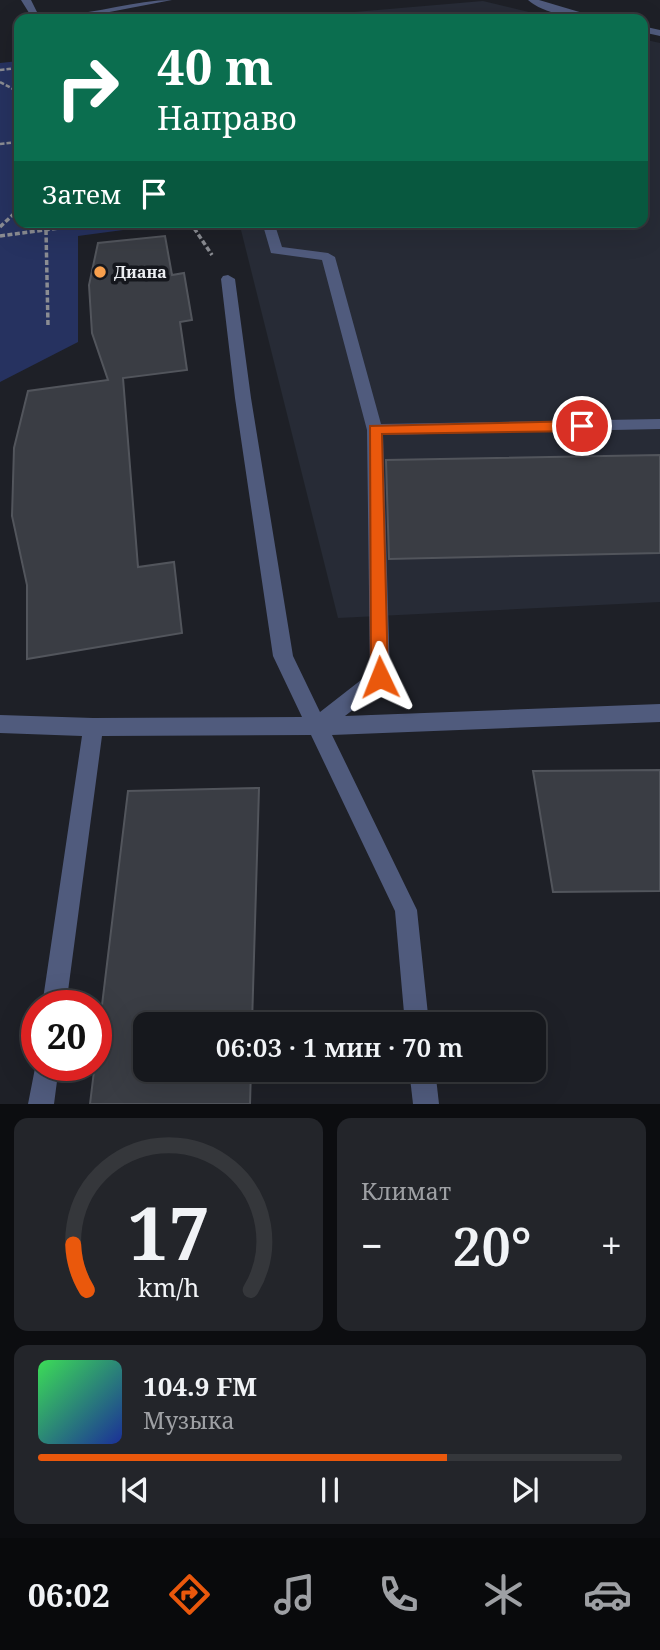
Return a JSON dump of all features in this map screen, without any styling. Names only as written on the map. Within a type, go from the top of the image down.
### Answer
[{"type":"lane","points":[[87,14],[167,0]]},
{"type":"lane","points":[[533,0],[542,6],[576,14]]},
{"type":"lane","points":[[270,228],[276,250],[328,257],[375,429],[380,677],[317,726]]},
{"type":"lane","points":[[228,279],[243,398],[284,656],[406,910],[416,1012]]},
{"type":"lane","points":[[375,429],[660,424]]},
{"type":"lane","points":[[0,724],[93,727],[317,726],[660,713]]},
{"type":"lane","points":[[56,990],[93,727]]},
{"type":"lane","points":[[41,1104],[44,1081]]},
{"type":"lane","points":[[423,1082],[426,1104]]},
{"type":"path","points":[[0,227],[14,214]]},
{"type":"path","points":[[0,236],[60,228]]},
{"type":"path","points":[[194,228],[228,279]]},
{"type":"path","points":[[46,230],[48,326]]},
{"type":"shaded area","points":[[483,1],[537,14],[331,14]]},
{"type":"shaded area","points":[[648,40],[660,43],[660,602],[338,618],[240,228],[648,228]]},
{"type":"shaded area","points":[[14,62],[14,228],[138,228],[78,236],[78,342],[0,382],[0,63]]},
{"type":"building","points":[[165,236],[172,275],[184,273],[192,320],[180,322],[187,370],[123,378],[138,567],[174,562],[182,633],[27,659],[27,585],[12,516],[14,448],[28,391],[108,380],[92,333],[89,285],[98,243]]},
{"type":"building","points":[[660,455],[660,553],[389,559],[386,460]]},
{"type":"building","points":[[660,770],[660,891],[553,892],[533,771]]},
{"type":"building","points":[[259,788],[252,1012],[133,1012],[133,1082],[251,1082],[250,1104],[90,1104],[93,1081],[112,1081],[112,990],[104,990],[128,791]]},
{"type":"place","name":"Диана","points":[[100,272]]},
{"type":"route","points":[[380,677],[375,429],[582,426]]}]
